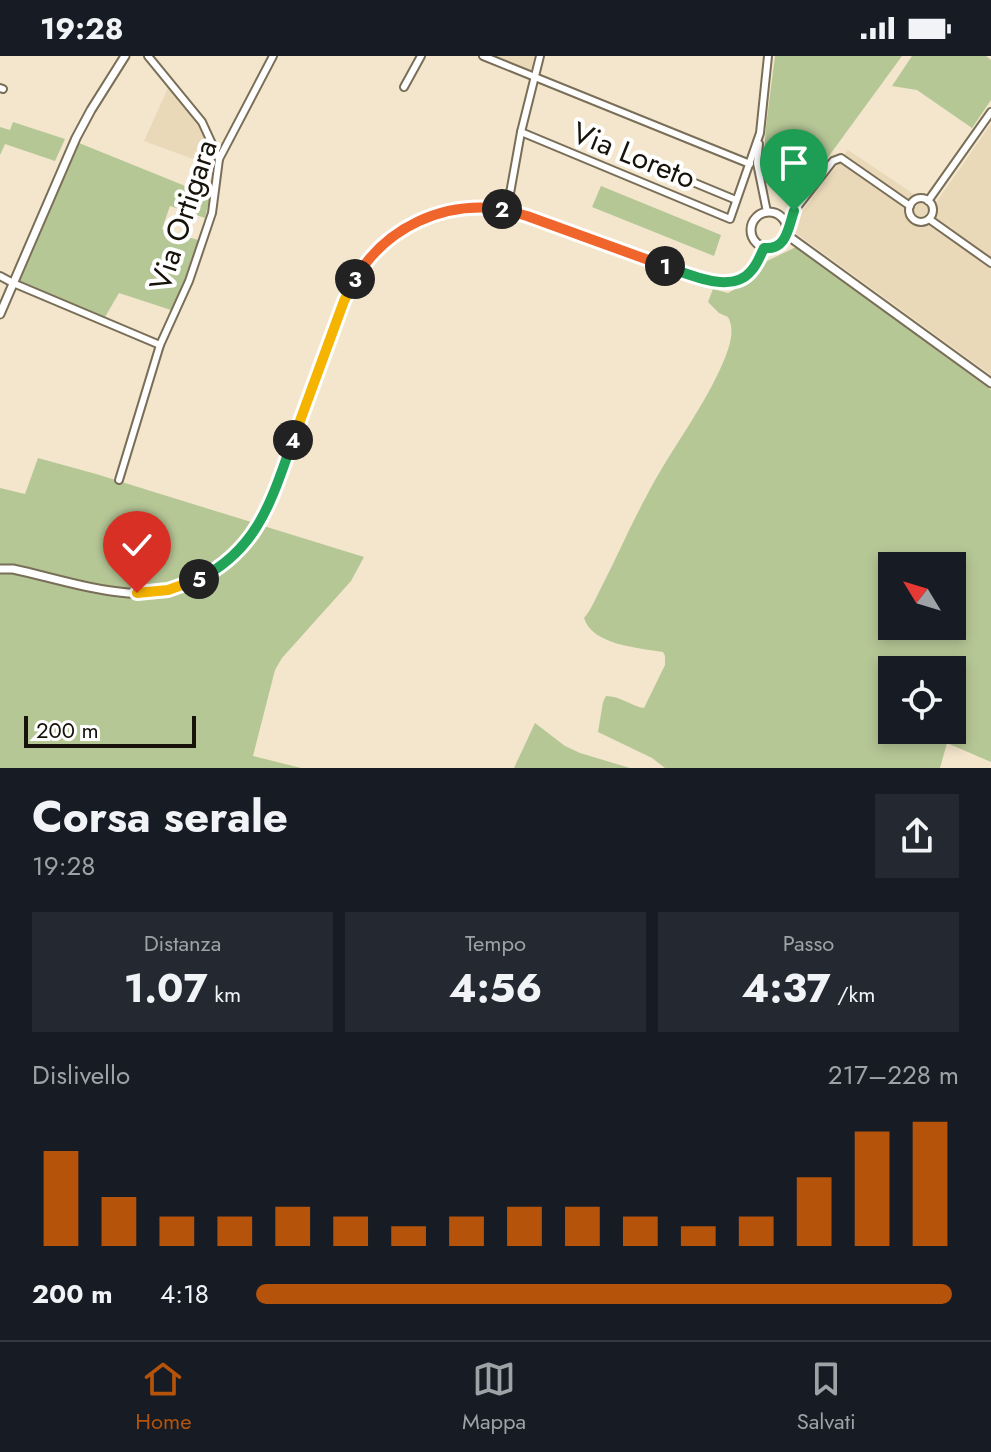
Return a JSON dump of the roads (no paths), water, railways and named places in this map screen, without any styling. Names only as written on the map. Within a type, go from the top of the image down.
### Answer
[{"type":"street","points":[[0,314],[76,138],[125,56]]},
{"type":"street","points":[[119,67],[132,56]]},
{"type":"street","points":[[148,56],[202,122],[219,159]]},
{"type":"street","name":"Via Ortigara","points":[[119,480],[160,345],[189,281],[212,213],[219,159],[273,56]]},
{"type":"street","points":[[404,87],[421,56]]},
{"type":"street","points":[[483,56],[750,164]]},
{"type":"street","points":[[507,210],[521,132],[540,56]]},
{"type":"street","points":[[767,212],[757,163],[768,56]]},
{"type":"street","points":[[928,201],[991,112]]},
{"type":"street","name":"Via Loreto","points":[[521,132],[730,219],[736,200]]},
{"type":"street","points":[[666,171],[736,200],[760,133]]},
{"type":"street","points":[[910,206],[841,158],[833,161],[794,211],[787,232],[785,241],[776,248],[764,248],[754,241],[751,229],[756,217],[767,212],[778,214],[783,218],[787,232],[991,383]]},
{"type":"street","points":[[918,199],[928,201],[932,208],[929,219],[922,222],[914,220],[909,214],[910,206],[918,199]]},
{"type":"street","points":[[0,569],[13,569],[116,592],[137,593],[157,592],[197,580],[231,558],[246,543],[268,509],[353,281],[389,238],[428,216],[472,207],[507,210],[710,281],[733,281],[749,274],[764,248]]},
{"type":"street","points":[[929,219],[991,263]]},
{"type":"street","points":[[0,276],[160,345]]}]
